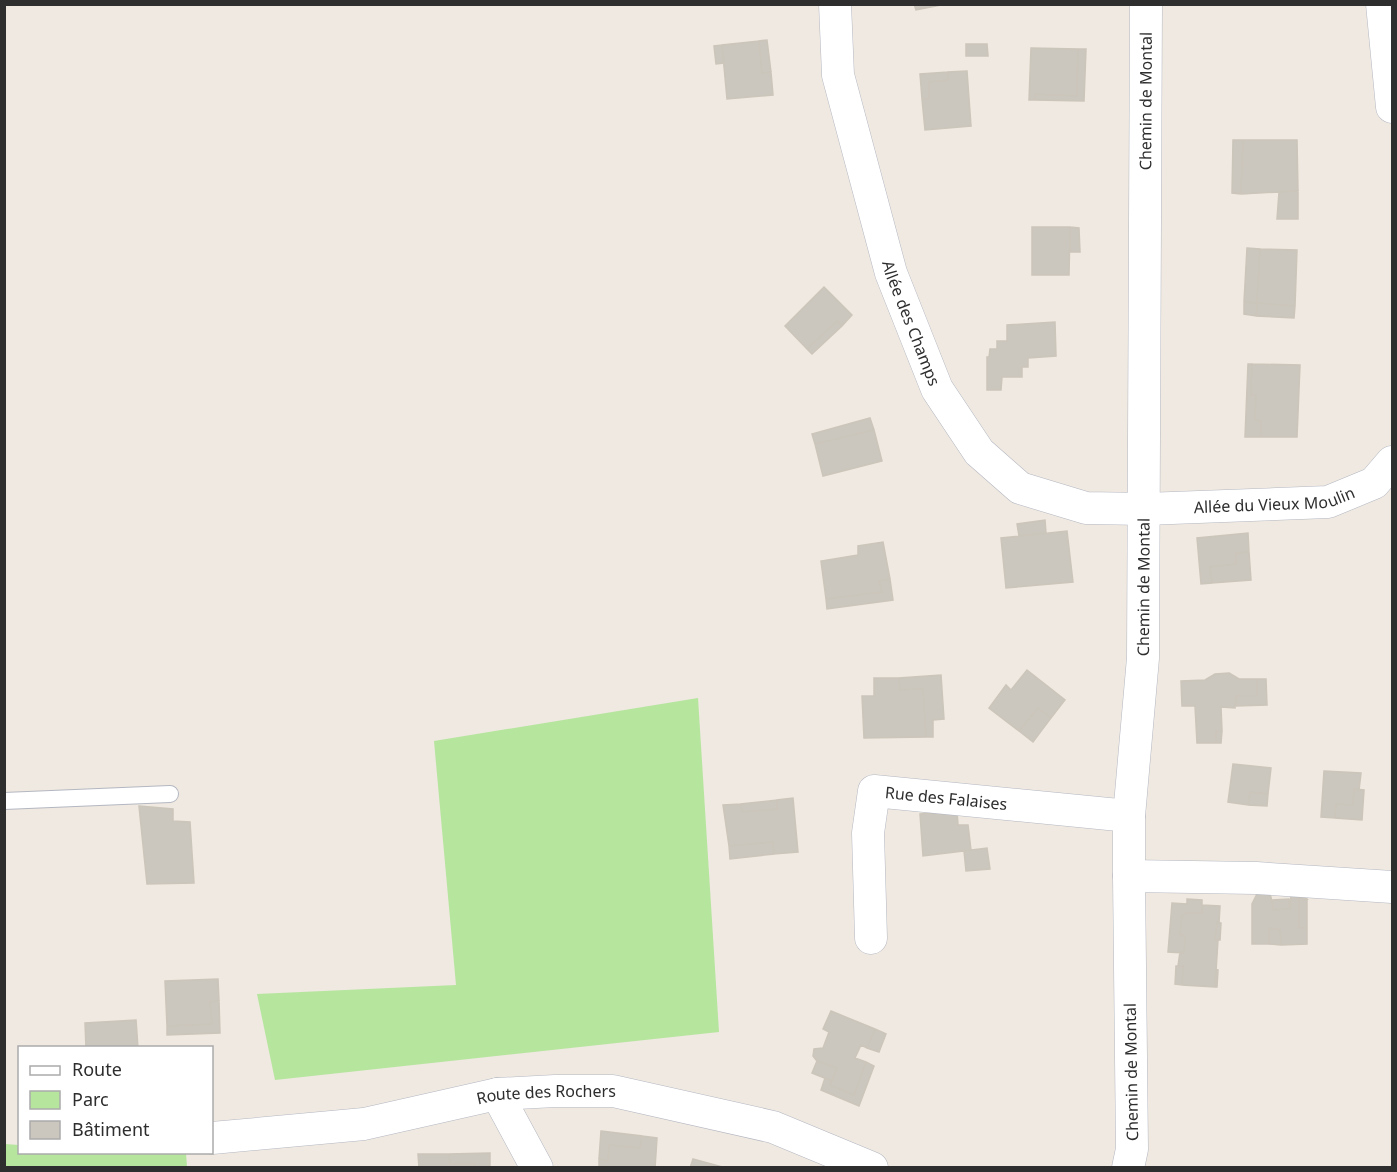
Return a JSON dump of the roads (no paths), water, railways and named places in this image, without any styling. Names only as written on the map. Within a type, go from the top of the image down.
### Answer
[{"type":"street","name":"Allée des Champs","points":[[835,4],[838,75],[861,164],[891,273],[937,389],[979,452],[1020,488],[1086,508],[1145,509]]},
{"type":"street","name":"Chemin de Montal","points":[[1128,1167],[1132,1149],[1130,816],[1143,658],[1146,4]]},
{"type":"street","points":[[1382,4],[1392,107]]},
{"type":"street","name":"Allée du Vieux Moulin","points":[[1145,509],[1328,502],[1374,483],[1392,462]]},
{"type":"street","name":"Rue des Falaises","points":[[872,939],[868,833],[874,791],[1130,816]]},
{"type":"street","points":[[1129,876],[1256,878],[1392,887]]},
{"type":"street","name":"Route des Rochers","points":[[213,1138],[364,1124],[497,1094],[613,1091],[773,1127],[872,1167]]},
{"type":"street","points":[[497,1094],[537,1167]]},
{"type":"lane","points":[[4,801],[170,794]]}]
